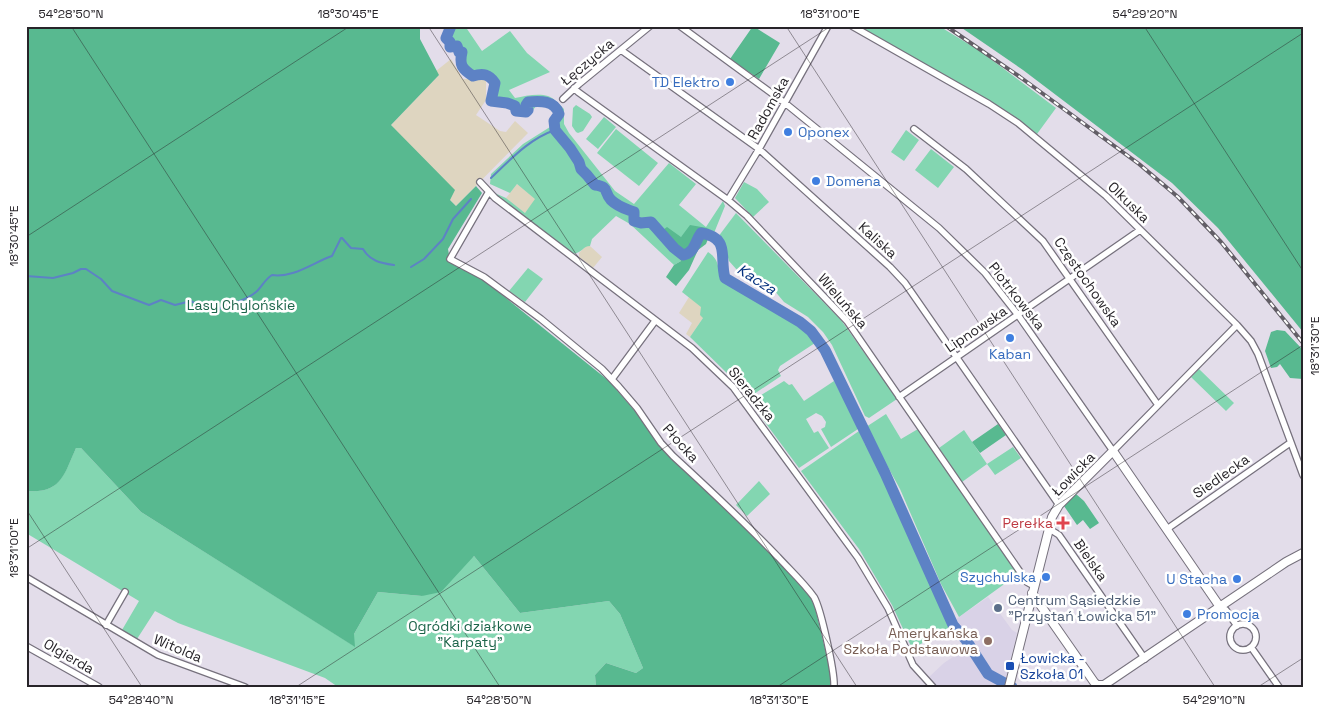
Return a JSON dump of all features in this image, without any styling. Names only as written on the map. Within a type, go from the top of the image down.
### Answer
[{"type":"street","name":"Łęczycka","points":[[563,99],[650,26]]},
{"type":"street","name":"Piotrkowska","points":[[680,26],[785,102],[939,228],[992,280],[1220,607]]},
{"type":"street","name":"Radomska","points":[[728,200],[828,26]]},
{"type":"street","name":"Olkuska","points":[[852,26],[1018,123],[1106,196],[1237,325],[1251,341],[1258,354],[1303,475]]},
{"type":"street","name":"Kaliska","points":[[620,50],[759,149],[890,267],[904,283],[1059,505]]},
{"type":"street","name":"Wieluńska","points":[[574,88],[728,200],[747,216],[841,314],[1033,589],[1094,682],[1100,685],[1107,684],[1145,659]]},
{"type":"street","name":"Częstochowska","points":[[914,129],[971,174],[1043,241],[1158,405]]},
{"type":"street","name":"Sieradzka","points":[[480,182],[488,192],[704,358],[733,387],[858,558],[888,608],[913,664],[932,687]]},
{"type":"street","name":"Płocka","points":[[488,192],[450,260],[484,277],[554,330],[612,379],[637,408],[673,456],[766,545],[814,598],[818,605],[834,687]]},
{"type":"street","name":"Lipnowska","points":[[899,397],[1140,230]]},
{"type":"street","points":[[612,379],[656,321]]},
{"type":"street","name":"Łowicka","points":[[1009,687],[1048,528],[1059,505],[1237,325]]},
{"type":"street","name":"Siedlecka","points":[[1167,529],[1290,443]]},
{"type":"street","name":"Bielska","points":[[1048,528],[1059,535],[1145,659]]},
{"type":"street","points":[[1145,659],[1286,562],[1303,553]]},
{"type":"street","name":"Witolda","points":[[26,577],[158,656],[245,687]]},
{"type":"street","points":[[106,625],[124,592]]},
{"type":"street","points":[[1220,607],[1226,610],[1237,626]]},
{"type":"street","points":[[1248,625],[1255,632],[1255,640],[1251,647],[1241,649],[1232,643],[1231,633],[1237,626],[1248,625]]},
{"type":"street","name":"Olgierda","points":[[26,646],[99,687]]},
{"type":"street","points":[[1251,647],[1279,687]]},
{"type":"shaded area","points":[[451,59],[463,79],[486,79],[486,100],[476,115],[500,131],[506,132],[515,121],[528,133],[456,206],[391,125],[439,75],[436,71]]},
{"type":"shaded area","points":[[517,184],[536,199],[525,213],[506,198]]},
{"type":"shaded area","points":[[586,246],[590,246],[602,257],[593,268],[579,257],[579,253]]},
{"type":"shaded area","points":[[689,297],[702,307],[703,318],[690,337],[686,334],[692,323],[679,313]]},
{"type":"shaded area","name":"Amerykańska Szkoła Podstawowa","points":[[988,597],[1012,630],[1017,633],[1004,687],[938,687],[928,678],[944,663],[966,648],[949,624]]},
{"type":"green space","name":"Lasy Chylońskie","points":[[26,26],[420,26],[420,39],[439,75],[391,125],[455,190],[450,200],[456,206],[476,186],[482,193],[448,249],[450,260],[454,265],[481,278],[609,381],[671,458],[764,546],[813,599],[832,678],[832,687],[596,687],[595,675],[606,663],[636,673],[643,668],[620,614],[609,601],[520,613],[474,556],[441,592],[422,596],[378,592],[354,634],[355,647],[141,512],[81,448],[76,448],[60,481],[54,486],[38,491],[26,491]]},
{"type":"green space","points":[[452,26],[465,26],[482,51],[510,31],[527,53],[550,72],[509,90],[515,98],[540,95],[548,96],[557,102],[564,109],[564,124],[569,133],[615,191],[634,204],[669,163],[696,184],[679,205],[706,227],[723,201],[725,206],[714,233],[707,228],[681,237],[657,235],[681,261],[674,265],[630,224],[616,216],[592,239],[590,246],[573,254],[490,191],[506,198],[525,213],[535,199],[517,184],[510,193],[490,184],[491,174],[523,144],[550,127],[554,114],[548,105],[536,106],[531,113],[524,115],[507,106],[489,102],[494,84],[485,74],[473,74],[463,61],[465,57],[460,47],[449,37],[453,30]]},
{"type":"green space","points":[[753,26],[780,43],[759,79],[730,59]]},
{"type":"green space","points":[[856,26],[939,26],[980,51],[1056,108],[1037,134],[1011,114]]},
{"type":"green space","points":[[959,26],[1303,26],[1303,332],[1218,228],[1172,183],[1023,70]]},
{"type":"green space","points":[[576,105],[592,117],[583,131],[578,133],[572,126],[573,108]]},
{"type":"green space","points":[[604,117],[616,127],[598,149],[586,139]]},
{"type":"green space","points":[[616,129],[658,163],[639,186],[597,153]]},
{"type":"green space","points":[[906,130],[919,140],[904,161],[891,152]]},
{"type":"green space","points":[[931,149],[954,167],[938,188],[915,170]]},
{"type":"green space","points":[[744,182],[757,189],[769,202],[753,217],[735,198]]},
{"type":"green space","points":[[736,213],[841,320],[897,399],[869,418],[865,416],[832,345],[823,332],[808,317],[784,302],[768,283],[737,270],[729,261],[724,243],[718,237]]},
{"type":"green space","points":[[690,225],[709,229],[705,237],[708,239],[706,244],[698,250],[689,270],[676,286],[666,277],[674,265],[681,261],[656,235],[667,227],[681,237]]},
{"type":"green space","points":[[708,252],[717,262],[720,273],[727,282],[787,317],[815,343],[780,366],[778,370],[781,376],[748,398],[734,380],[690,337],[703,318],[700,315],[701,307],[682,292]]},
{"type":"green space","points":[[528,268],[543,279],[525,302],[509,291]]},
{"type":"green space","points":[[1277,330],[1285,331],[1303,350],[1303,379],[1290,378],[1280,364],[1277,367],[1271,368],[1265,351],[1271,332]]},
{"type":"green space","points":[[1199,369],[1234,403],[1226,411],[1191,377]]},
{"type":"green space","points":[[784,381],[789,385],[792,384],[804,401],[834,381],[858,429],[831,447],[821,429],[825,427],[826,422],[822,416],[816,413],[806,419],[814,433],[818,431],[829,448],[799,468],[750,402]]},
{"type":"green space","points":[[886,414],[901,439],[918,429],[1018,574],[959,617],[941,584],[900,489],[866,427]]},
{"type":"green space","points":[[998,424],[1006,435],[980,453],[972,442]]},
{"type":"green space","points":[[964,430],[987,464],[962,482],[939,448]]},
{"type":"green space","points":[[859,431],[865,444],[868,444],[891,492],[948,625],[948,628],[914,648],[910,644],[892,605],[859,549],[801,471]]},
{"type":"green space","points":[[1013,447],[1021,458],[995,475],[987,464]]},
{"type":"green space","name":"Ogródki działkowe \"Karpaty\"","points":[[76,448],[81,448],[141,512],[354,646],[354,634],[378,592],[422,596],[474,556],[520,613],[609,601],[620,614],[643,668],[636,673],[606,663],[595,675],[596,687],[338,687],[325,678],[178,623],[155,611],[137,639],[122,630],[139,601],[26,533],[26,491],[38,491],[54,486],[64,474]]},
{"type":"green space","points":[[759,481],[770,494],[747,516],[736,505]]},
{"type":"green space","points":[[1076,494],[1084,501],[1099,523],[1090,529],[1083,520],[1077,525],[1064,506]]},
{"type":"waterway","name":"Kacza","points":[[451,26],[446,38],[450,42],[450,47],[457,46],[459,52],[462,52],[461,63],[464,69],[473,76],[488,76],[495,83],[491,101],[507,103],[515,106],[516,111],[526,112],[528,110],[526,105],[528,102],[546,102],[554,106],[559,114],[554,121],[555,130],[570,148],[581,169],[595,185],[605,188],[609,197],[614,202],[634,212],[634,221],[641,223],[651,222],[674,248],[683,255],[690,252],[701,233],[717,239],[722,250],[725,278],[800,322],[811,331],[825,350],[885,473],[953,625],[966,640],[988,674],[1012,687]]},
{"type":"waterway","points":[[491,178],[529,144],[555,130]]},
{"type":"waterway","points":[[411,267],[424,259],[443,239],[453,219],[471,199]]},
{"type":"waterway","points":[[26,276],[53,278],[86,269],[101,279],[112,291],[149,305],[161,300],[175,305],[191,301],[202,307],[215,309],[244,300],[258,290],[272,275],[295,272],[332,256],[341,238],[351,248],[363,249],[376,261],[394,265]]},
{"type":"railway","points":[[946,26],[1020,77],[1139,164],[1178,197],[1221,242],[1303,343]]},
{"type":"place","name":"TD Elektro","points":[[730,82]]},
{"type":"place","name":"Oponex","points":[[788,132]]},
{"type":"place","name":"Domena","points":[[816,181]]},
{"type":"place","name":"Kaban","points":[[1010,338]]},
{"type":"place","name":"Perełka","points":[[1063,523]]},
{"type":"place","name":"Szychulska","points":[[1046,577]]},
{"type":"place","name":"U Stacha","points":[[1237,579]]},
{"type":"place","name":"Centrum Sąsiedzkie \"Przystań Łowicka 51\"","points":[[998,608]]},
{"type":"place","name":"Promocja","points":[[1187,614]]},
{"type":"place","name":"Amerykańska Szkoła Podstawowa","points":[[988,641]]},
{"type":"place","name":"Łowicka - Szkoła 01","points":[[1010,666]]}]
